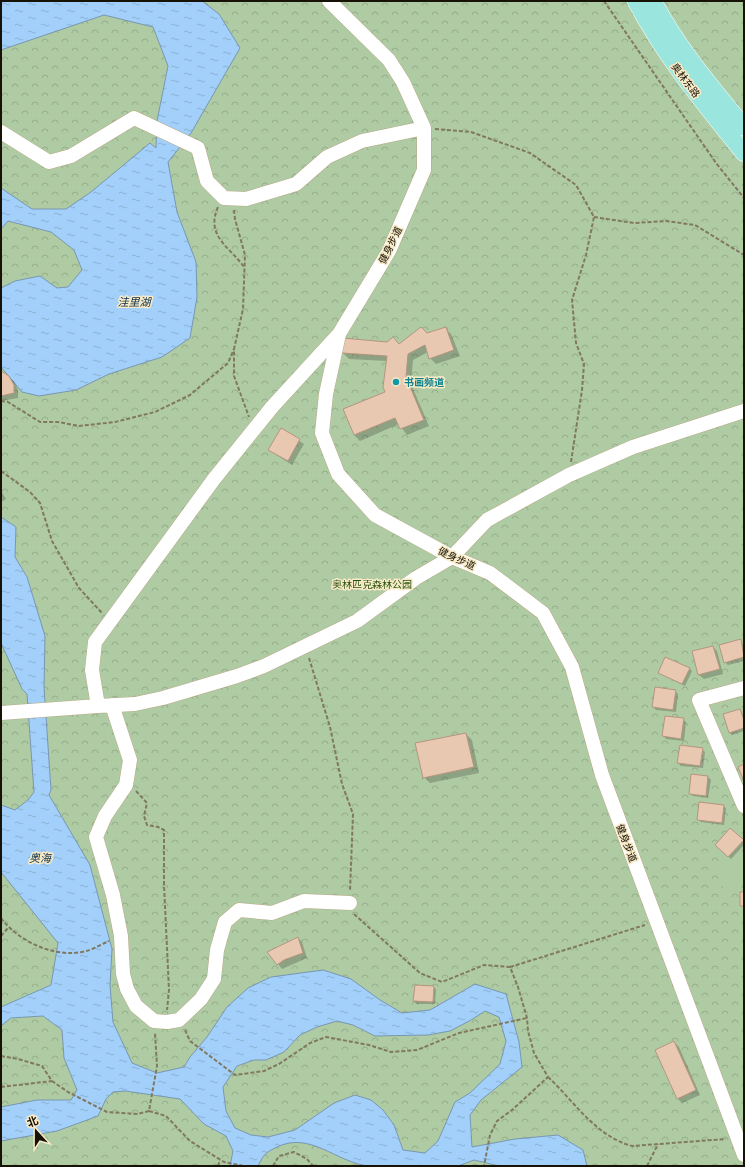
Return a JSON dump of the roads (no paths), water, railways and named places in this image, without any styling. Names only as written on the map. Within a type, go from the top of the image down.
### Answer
[{"type":"main road","points":[[630,1],[655,14]]},
{"type":"main road","name":"奥林东路","points":[[636,1],[655,14],[695,67],[744,127]]},
{"type":"main road","name":"奥林东路","points":[[653,1],[655,14],[681,74],[744,153]]},
{"type":"street","name":"健身步道","points":[[329,1],[389,60],[403,82],[424,128],[424,170],[389,251],[339,334],[326,394],[322,433],[338,474],[375,515],[452,557],[490,573],[544,613],[572,667],[602,775],[656,921],[740,1135],[744,1155]]},
{"type":"street","points":[[1,132],[49,162],[72,156],[134,118],[156,130],[198,148],[207,181],[229,198],[246,199],[296,184],[327,157],[362,141],[424,128]]},
{"type":"street","points":[[98,706],[92,670],[95,642],[214,479],[272,406],[339,334]]},
{"type":"street","points":[[1,713],[135,704],[163,698],[237,676],[264,666],[357,621],[392,597],[416,578],[452,557],[487,520],[569,475],[633,447],[744,411]]},
{"type":"street","points":[[744,688],[699,700],[744,806]]},
{"type":"street","points":[[112,705],[130,760],[126,785],[105,816],[96,837],[113,894],[117,938],[123,974],[127,989],[136,1006],[160,1021],[179,1020],[201,999],[214,979],[217,950],[225,922],[239,910],[272,913],[304,901],[350,903]]},
{"type":"water","name":"洼里湖","points":[[1,1],[202,1],[219,14],[240,48],[191,133],[168,162],[177,212],[196,262],[197,297],[190,338],[162,357],[109,374],[76,390],[39,396],[22,392],[1,367],[1,288],[15,281],[40,276],[57,288],[68,287],[82,270],[74,250],[51,232],[8,221],[1,229],[1,188],[32,209],[66,209],[91,192],[150,143],[156,148],[157,121],[168,66],[153,27],[104,15],[1,50]]},
{"type":"water","name":"奥海","points":[[1,517],[16,527],[15,557],[27,577],[45,636],[44,687],[51,790],[49,795],[90,865],[112,949],[110,985],[113,1022],[132,1063],[157,1073],[184,1067],[190,1057],[207,1037],[227,1007],[248,988],[271,977],[323,970],[351,979],[380,1000],[402,1013],[430,1010],[475,984],[506,994],[519,1042],[522,1067],[481,1100],[470,1115],[472,1147],[515,1139],[558,1135],[583,1150],[587,1166],[499,1166],[474,1160],[458,1166],[368,1166],[345,1159],[312,1145],[289,1143],[267,1152],[258,1166],[230,1166],[233,1151],[226,1136],[204,1124],[180,1099],[125,1091],[113,1092],[106,1099],[98,1116],[57,1131],[1,1141],[1,1107],[37,1100],[71,1100],[77,1090],[64,1058],[62,1030],[43,1016],[11,1018],[1,1026],[1,1007],[51,985],[58,943],[1,872],[1,805],[15,810],[28,800],[34,792],[27,694],[22,689],[1,643]],"holes":[[[485,1011],[499,1017],[506,1041],[500,1064],[470,1093],[455,1102],[438,1141],[425,1153],[403,1150],[394,1125],[383,1110],[371,1100],[355,1095],[334,1103],[295,1130],[268,1137],[251,1135],[235,1128],[226,1111],[223,1087],[237,1066],[254,1060],[266,1060],[284,1052],[300,1035],[317,1027],[337,1021],[353,1025],[375,1036],[428,1035],[450,1031]]]},
{"type":"place","name":"书画频道","points":[[396,382]]},
{"type":"park label","name":"奥林匹克森林公园","points":[[372,584]]}]
